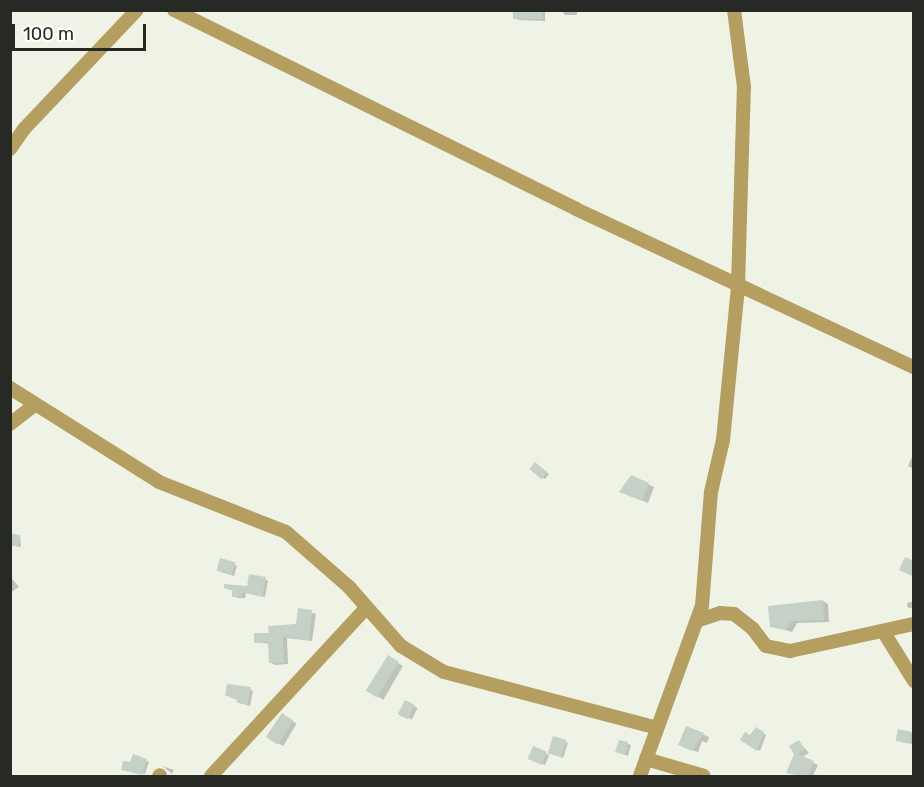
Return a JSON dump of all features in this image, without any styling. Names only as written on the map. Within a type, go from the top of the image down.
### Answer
[{"type":"street","points":[[10,149],[24,129],[137,10]]},
{"type":"street","points":[[174,10],[209,17],[738,286],[914,367]]},
{"type":"street","points":[[640,777],[699,620],[711,492],[723,440],[738,286],[744,87],[734,10]]},
{"type":"street","points":[[10,387],[34,405],[173,489],[286,532],[349,587],[401,646],[444,672],[657,728]]},
{"type":"street","points":[[10,424],[34,405]]},
{"type":"street","points":[[211,777],[366,608]]},
{"type":"street","points":[[699,620],[720,613],[734,614],[753,629],[765,646],[790,651],[914,624]]},
{"type":"street","points":[[883,631],[914,681]]},
{"type":"street","points":[[646,759],[704,777]]},
{"type":"building","points":[[513,10],[543,10],[543,19],[513,19]]},
{"type":"building","points":[[535,462],[547,472],[541,479],[529,469]]},
{"type":"building","points":[[631,475],[649,483],[642,501],[619,492]]},
{"type":"building","points":[[10,533],[20,535],[18,547],[10,545]]},
{"type":"building","points":[[905,557],[914,561],[914,577],[899,570]]},
{"type":"building","points":[[220,558],[235,562],[232,575],[217,571]]},
{"type":"building","points":[[249,574],[266,577],[262,597],[243,592],[242,597],[232,597],[232,590],[224,588],[224,584],[247,586]]},
{"type":"building","points":[[823,600],[824,620],[792,621],[786,630],[770,627],[768,606]]},
{"type":"building","points":[[298,608],[312,610],[309,640],[283,637],[284,663],[269,663],[268,642],[254,643],[254,633],[269,633],[268,626],[296,624]]},
{"type":"building","points":[[388,655],[399,662],[377,698],[366,691]]},
{"type":"building","points":[[227,684],[251,687],[247,705],[225,695]]},
{"type":"building","points":[[405,700],[415,705],[408,719],[398,714]]},
{"type":"building","points":[[282,713],[294,721],[277,745],[266,737]]},
{"type":"building","points":[[686,726],[704,733],[692,751],[678,745]]},
{"type":"building","points":[[756,727],[764,732],[757,751],[740,740],[745,732],[750,735]]},
{"type":"building","points":[[898,729],[912,732],[909,744],[896,741]]},
{"type":"building","points":[[553,736],[566,740],[561,757],[548,753]]},
{"type":"building","points":[[619,740],[628,742],[625,755],[615,752]]},
{"type":"building","points":[[799,740],[805,750],[798,754],[814,761],[808,777],[786,773],[794,754],[789,746]]},
{"type":"building","points":[[533,746],[547,752],[541,765],[528,759]]},
{"type":"building","points":[[133,754],[147,759],[142,775],[121,770],[123,761],[130,762]]}]
